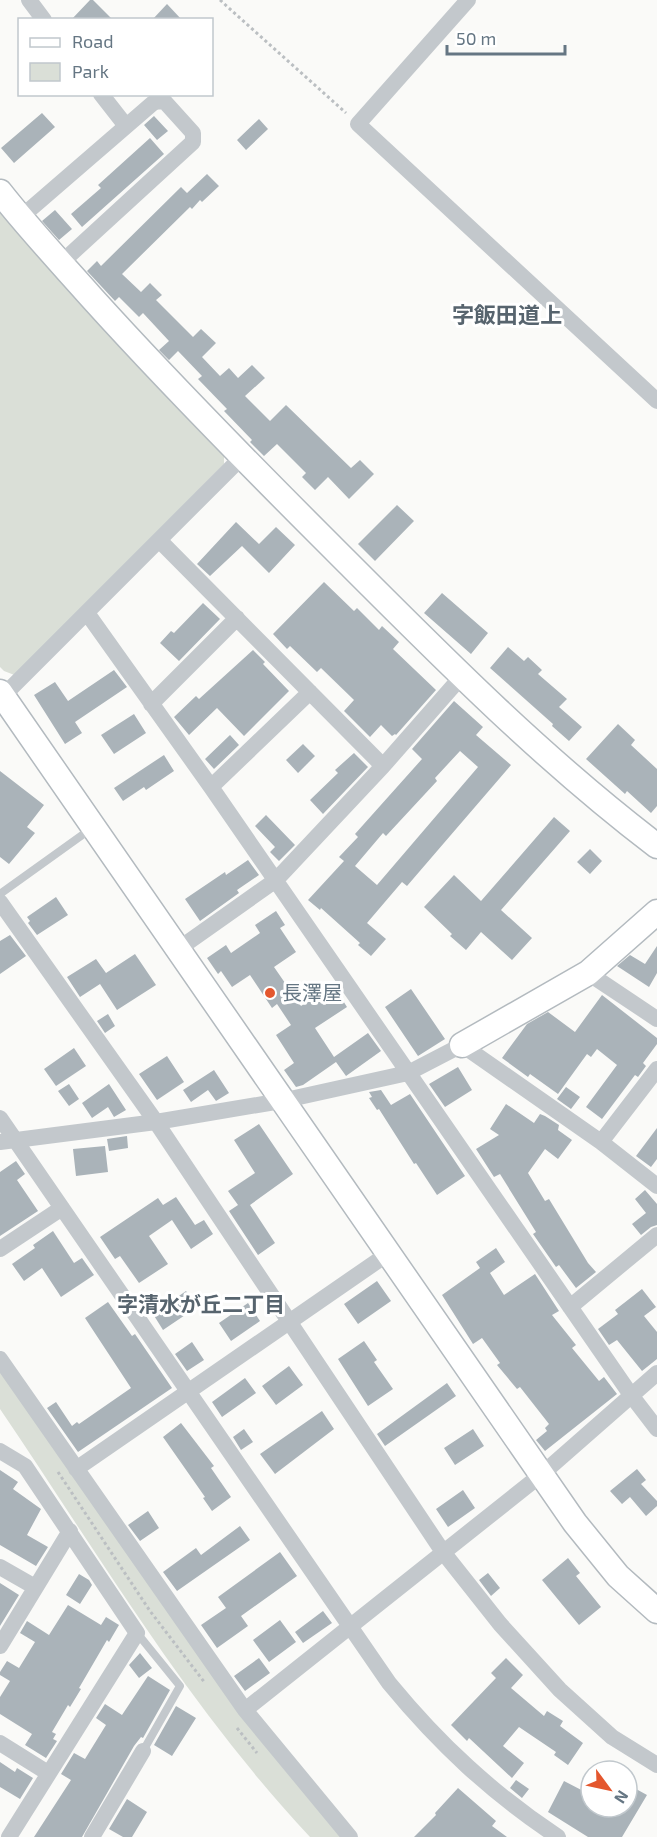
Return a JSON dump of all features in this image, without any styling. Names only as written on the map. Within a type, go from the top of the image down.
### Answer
[{"type":"street","points":[[29,0],[42,18]]},
{"type":"street","points":[[468,0],[358,124],[657,401]]},
{"type":"street","points":[[103,96],[126,126]]},
{"type":"street","points":[[20,218],[153,103],[163,100],[195,137],[194,142],[60,263]]},
{"type":"street","points":[[0,192],[20,218],[135,346],[242,457],[462,676],[538,747],[657,846]]},
{"type":"street","points":[[242,457],[87,613],[1,694],[281,1101],[593,1547],[618,1576],[657,1611]]},
{"type":"street","points":[[160,541],[383,766]]},
{"type":"street","points":[[87,613],[276,880],[631,1395],[657,1429]]},
{"type":"street","points":[[151,704],[237,618]]},
{"type":"street","points":[[177,950],[276,880],[383,766],[462,676]]},
{"type":"street","points":[[211,787],[310,692]]},
{"type":"street","points":[[0,902],[156,1122],[443,1552],[500,1624],[560,1690],[612,1737],[657,1765]]},
{"type":"street","points":[[7,1141],[156,1122],[281,1101],[408,1073],[588,974],[657,912]]},
{"type":"street","points":[[588,974],[657,1019]]},
{"type":"street","points":[[462,1045],[602,1142],[657,1186]]},
{"type":"street","points":[[602,1142],[657,1069]]},
{"type":"street","points":[[0,1118],[7,1141],[62,1208],[389,1683],[450,1751],[519,1810],[558,1837]]},
{"type":"street","points":[[0,1249],[62,1208]]},
{"type":"street","points":[[570,1307],[657,1235]]},
{"type":"street","points":[[75,1469],[389,1253]]},
{"type":"street","points":[[0,1359],[245,1710],[350,1837]]},
{"type":"street","points":[[245,1710],[542,1474],[657,1373]]},
{"type":"street","points":[[0,1451],[25,1466],[137,1634],[9,1837]]},
{"type":"street","points":[[0,1646],[70,1531]]},
{"type":"street","points":[[0,1567],[35,1587]]},
{"type":"street","points":[[0,1743],[48,1773]]},
{"type":"street","points":[[92,1837],[143,1751]]},
{"type":"lane","points":[[0,894],[93,828]]},
{"type":"lane","points":[[137,1634],[180,1686],[143,1751]]},
{"type":"path","points":[[220,0],[358,124]]},
{"type":"green space","points":[[0,197],[224,453],[224,464],[17,676],[0,667]]},
{"type":"green space","points":[[0,1371],[346,1837],[310,1837],[224,1736],[110,1575],[0,1409]]},
{"type":"building","points":[[90,0],[93,0],[111,18],[73,18]]},
{"type":"building","points":[[167,4],[180,18],[154,18]]},
{"type":"building","points":[[42,113],[55,127],[14,163],[1,148]]},
{"type":"building","points":[[154,116],[168,131],[157,140],[144,125]]},
{"type":"building","points":[[259,119],[268,129],[246,150],[237,140]]},
{"type":"building","points":[[150,138],[164,154],[82,227],[71,214],[101,188],[98,185]]},
{"type":"building","points":[[207,174],[219,186],[202,202],[200,200],[192,209],[190,207],[122,274],[141,292],[150,283],[162,295],[156,300],[193,337],[201,329],[216,343],[202,357],[220,376],[229,368],[238,378],[252,365],[265,378],[245,396],[270,421],[286,405],[351,468],[360,460],[374,474],[349,499],[328,477],[315,490],[302,477],[306,473],[277,444],[264,456],[224,411],[227,409],[198,379],[202,376],[178,351],[169,360],[159,350],[169,341],[143,313],[139,317],[119,297],[115,301],[87,271],[97,261],[101,266],[181,187],[187,193]]},
{"type":"building","points":[[55,210],[72,229],[59,240],[42,221]]},
{"type":"building","points":[[397,505],[414,521],[375,561],[358,544]]},
{"type":"building","points":[[236,522],[259,544],[276,527],[295,545],[269,573],[242,546],[210,576],[197,564]]},
{"type":"building","points":[[324,582],[354,611],[357,608],[379,630],[382,626],[399,642],[393,649],[436,690],[396,735],[392,736],[381,725],[370,737],[344,711],[354,700],[321,668],[317,672],[290,646],[287,649],[273,634]]},
{"type":"building","points":[[442,593],[488,633],[471,654],[424,613]]},
{"type":"building","points":[[203,603],[220,619],[179,661],[160,643],[171,631],[174,633]]},
{"type":"building","points":[[508,647],[524,661],[528,657],[542,670],[538,674],[567,699],[559,707],[582,727],[569,741],[490,668]]},
{"type":"building","points":[[253,650],[289,691],[244,736],[217,708],[189,735],[174,717],[196,696],[199,699]]},
{"type":"building","points":[[114,670],[127,687],[75,722],[82,733],[65,744],[34,695],[55,682],[68,701]]},
{"type":"building","points":[[454,701],[483,727],[476,735],[511,765],[407,886],[402,882],[367,923],[386,939],[371,956],[321,908],[320,910],[308,900],[344,861],[339,857],[358,837],[355,834],[422,759],[412,749]],"holes":[[[460,751],[478,767],[377,885],[355,866],[383,833],[386,836],[437,781],[435,778]]]},
{"type":"building","points":[[134,714],[146,733],[114,754],[101,735]]},
{"type":"building","points":[[618,724],[635,740],[631,745],[657,769],[657,806],[651,813],[627,791],[625,794],[586,759]]},
{"type":"building","points":[[230,735],[239,745],[214,769],[205,759]]},
{"type":"building","points":[[303,744],[315,756],[298,773],[286,760]]},
{"type":"building","points":[[354,753],[368,767],[323,814],[310,800],[338,773],[335,770]]},
{"type":"building","points":[[164,755],[174,771],[146,790],[144,787],[123,801],[114,788]]},
{"type":"building","points":[[0,771],[44,805],[27,827],[35,833],[9,864],[0,857]]},
{"type":"building","points":[[266,815],[295,845],[279,861],[270,852],[275,847],[255,826]]},
{"type":"building","points":[[554,817],[570,831],[501,910],[532,938],[512,960],[481,932],[466,950],[424,907],[454,875],[481,901]]},
{"type":"building","points":[[590,849],[602,861],[590,874],[577,862]]},
{"type":"building","points":[[248,860],[259,875],[237,890],[239,893],[200,921],[185,899],[225,872],[226,875]]},
{"type":"building","points":[[56,897],[68,915],[37,935],[28,923],[30,921],[27,917]]},
{"type":"building","points":[[276,911],[285,925],[280,928],[296,952],[274,967],[301,1006],[333,985],[347,1007],[315,1028],[334,1057],[368,1033],[381,1051],[346,1076],[336,1062],[303,1085],[296,1087],[284,1070],[294,1063],[276,1035],[291,1025],[277,1004],[272,1008],[250,975],[232,987],[221,971],[218,974],[207,958],[226,945],[231,953],[260,933],[255,925]]},
{"type":"building","points":[[10,935],[26,956],[0,974],[0,941]]},
{"type":"building","points":[[657,946],[657,973],[649,987],[617,966],[630,955],[645,964]]},
{"type":"building","points":[[135,954],[156,985],[117,1010],[100,984],[80,997],[67,977],[96,959],[106,973]]},
{"type":"building","points":[[411,989],[445,1039],[418,1056],[385,1007]]},
{"type":"building","points":[[602,995],[657,1038],[657,1044],[643,1063],[646,1066],[638,1077],[635,1075],[602,1119],[586,1107],[617,1065],[597,1049],[591,1057],[587,1054],[558,1094],[530,1074],[528,1077],[502,1058],[527,1024],[548,1012],[575,1032]]},
{"type":"building","points":[[108,1014],[115,1026],[105,1033],[97,1021]]},
{"type":"building","points":[[74,1048],[86,1066],[56,1086],[44,1069]]},
{"type":"building","points":[[167,1056],[184,1082],[157,1100],[139,1074]]},
{"type":"building","points":[[458,1067],[472,1090],[445,1107],[429,1084]]},
{"type":"building","points":[[214,1070],[229,1093],[216,1101],[208,1090],[191,1102],[183,1090]]},
{"type":"building","points":[[69,1084],[79,1099],[69,1106],[58,1091]]},
{"type":"building","points":[[109,1084],[126,1110],[114,1117],[108,1107],[92,1118],[82,1103]]},
{"type":"building","points":[[566,1087],[580,1097],[571,1109],[557,1099]]},
{"type":"building","points":[[381,1090],[391,1105],[410,1094],[465,1176],[437,1195],[379,1109],[377,1110],[369,1098],[372,1097],[369,1092]]},
{"type":"building","points":[[506,1104],[534,1123],[540,1114],[545,1116],[559,1125],[558,1130],[572,1140],[558,1159],[545,1149],[528,1173],[545,1201],[549,1199],[588,1263],[596,1272],[576,1288],[559,1265],[556,1267],[533,1234],[536,1232],[500,1174],[494,1177],[476,1149],[499,1135],[490,1129]]},
{"type":"building","points":[[259,1124],[293,1174],[250,1205],[275,1243],[258,1255],[229,1211],[238,1205],[228,1191],[255,1173],[234,1140]]},
{"type":"building","points":[[657,1128],[657,1159],[651,1167],[636,1156]]},
{"type":"building","points":[[127,1136],[128,1148],[109,1151],[107,1139]]},
{"type":"building","points":[[105,1146],[108,1172],[76,1176],[73,1149]]},
{"type":"building","points":[[16,1161],[25,1174],[17,1180],[38,1211],[0,1236],[0,1172]]},
{"type":"building","points":[[645,1190],[657,1204],[657,1225],[641,1235],[632,1224],[646,1213],[635,1199]]},
{"type":"building","points":[[176,1197],[195,1225],[204,1220],[213,1234],[191,1249],[172,1220],[149,1236],[168,1264],[139,1283],[120,1256],[115,1259],[100,1237],[158,1198],[163,1205]]},
{"type":"building","points":[[53,1231],[74,1263],[82,1258],[94,1275],[61,1297],[42,1268],[24,1281],[12,1264],[35,1248],[33,1245]]},
{"type":"building","points":[[496,1248],[505,1262],[490,1273],[504,1295],[535,1274],[559,1311],[552,1315],[576,1345],[572,1348],[599,1381],[604,1377],[617,1394],[545,1451],[536,1440],[547,1431],[545,1428],[549,1424],[520,1387],[517,1389],[497,1365],[500,1363],[482,1338],[473,1344],[442,1295],[480,1268],[476,1262]]},
{"type":"building","points":[[377,1281],[391,1301],[358,1324],[344,1304]]},
{"type":"building","points":[[642,1289],[656,1307],[644,1316],[657,1332],[657,1359],[642,1371],[617,1340],[609,1345],[598,1329],[618,1314],[615,1310]]},
{"type":"building","points":[[186,1291],[197,1307],[163,1330],[153,1314]]},
{"type":"building","points":[[108,1302],[132,1336],[135,1334],[172,1388],[78,1452],[47,1408],[56,1402],[72,1426],[77,1422],[79,1424],[131,1388],[85,1318]]},
{"type":"building","points":[[248,1303],[260,1321],[231,1341],[219,1323]]},
{"type":"building","points":[[364,1341],[377,1360],[374,1362],[393,1389],[368,1406],[338,1359]]},
{"type":"building","points":[[192,1342],[204,1360],[187,1371],[175,1354]]},
{"type":"building","points":[[289,1366],[303,1385],[276,1405],[262,1386]]},
{"type":"building","points":[[245,1378],[256,1393],[222,1417],[212,1402]]},
{"type":"building","points":[[447,1383],[456,1396],[385,1446],[377,1434]]},
{"type":"building","points":[[322,1411],[334,1429],[275,1474],[260,1454]]},
{"type":"building","points":[[181,1423],[214,1466],[211,1468],[231,1497],[212,1511],[203,1498],[205,1497],[163,1437]]},
{"type":"building","points":[[244,1429],[253,1442],[241,1450],[233,1437]]},
{"type":"building","points":[[473,1429],[484,1446],[455,1465],[444,1448]]},
{"type":"building","points":[[637,1469],[646,1480],[641,1484],[657,1501],[657,1506],[646,1516],[630,1497],[622,1504],[610,1491]]},
{"type":"building","points":[[0,1470],[18,1482],[13,1489],[41,1509],[27,1535],[48,1547],[36,1566],[0,1545]]},
{"type":"building","points":[[463,1490],[475,1508],[448,1527],[436,1509]]},
{"type":"building","points":[[148,1511],[159,1528],[140,1541],[128,1525]]},
{"type":"building","points":[[240,1526],[250,1540],[177,1591],[163,1572],[196,1548],[201,1555]]},
{"type":"building","points":[[280,1552],[297,1576],[241,1616],[248,1626],[217,1648],[201,1625],[226,1608],[218,1597]]},
{"type":"building","points":[[568,1558],[580,1573],[576,1576],[601,1607],[579,1625],[542,1580]]},
{"type":"building","points":[[488,1573],[500,1588],[491,1596],[479,1580]]},
{"type":"building","points":[[79,1574],[89,1580],[92,1585],[80,1604],[66,1595]]},
{"type":"building","points":[[0,1583],[19,1595],[0,1626]]},
{"type":"building","points":[[68,1605],[101,1625],[106,1617],[119,1625],[109,1642],[107,1640],[79,1688],[81,1689],[70,1707],[68,1705],[52,1732],[56,1734],[53,1739],[57,1741],[46,1758],[25,1745],[32,1734],[0,1714],[0,1697],[10,1681],[0,1675],[0,1672],[7,1661],[19,1668],[35,1642],[20,1633],[27,1621],[49,1635]]},
{"type":"building","points":[[323,1611],[332,1623],[303,1643],[295,1632]]},
{"type":"building","points":[[280,1620],[296,1642],[269,1662],[253,1640]]},
{"type":"building","points":[[140,1653],[152,1668],[139,1678],[129,1665]]},
{"type":"building","points":[[259,1658],[270,1673],[245,1691],[234,1676]]},
{"type":"building","points":[[506,1658],[523,1675],[511,1688],[544,1716],[547,1711],[563,1721],[560,1726],[583,1743],[568,1765],[554,1755],[556,1752],[519,1727],[503,1746],[524,1763],[512,1778],[469,1738],[467,1741],[451,1725],[496,1678],[491,1673]]},
{"type":"building","points":[[148,1676],[170,1690],[143,1738],[141,1737],[134,1746],[82,1837],[34,1837],[71,1780],[61,1774],[74,1753],[85,1759],[106,1725],[96,1718],[105,1704],[122,1715]]},
{"type":"building","points":[[176,1706],[196,1718],[172,1756],[154,1745]]},
{"type":"building","points":[[0,1762],[15,1772],[17,1768],[33,1778],[20,1799],[0,1787]]},
{"type":"building","points":[[516,1780],[529,1789],[522,1798],[510,1788]]},
{"type":"building","points":[[564,1781],[579,1789],[579,1819],[633,1819],[622,1837],[588,1837],[548,1812]]},
{"type":"building","points":[[458,1788],[496,1821],[492,1826],[507,1837],[414,1837]]},
{"type":"building","points":[[639,1791],[647,1795],[639,1808]]},
{"type":"building","points":[[127,1799],[147,1812],[132,1837],[123,1837],[109,1829]]},
{"type":"place","name":"長澤屋","points":[[270,993]]},
{"type":"district","name":"字飯田道上","points":[[507,315]]},
{"type":"district","name":"字清水が丘二丁目","points":[[201,1305]]}]
